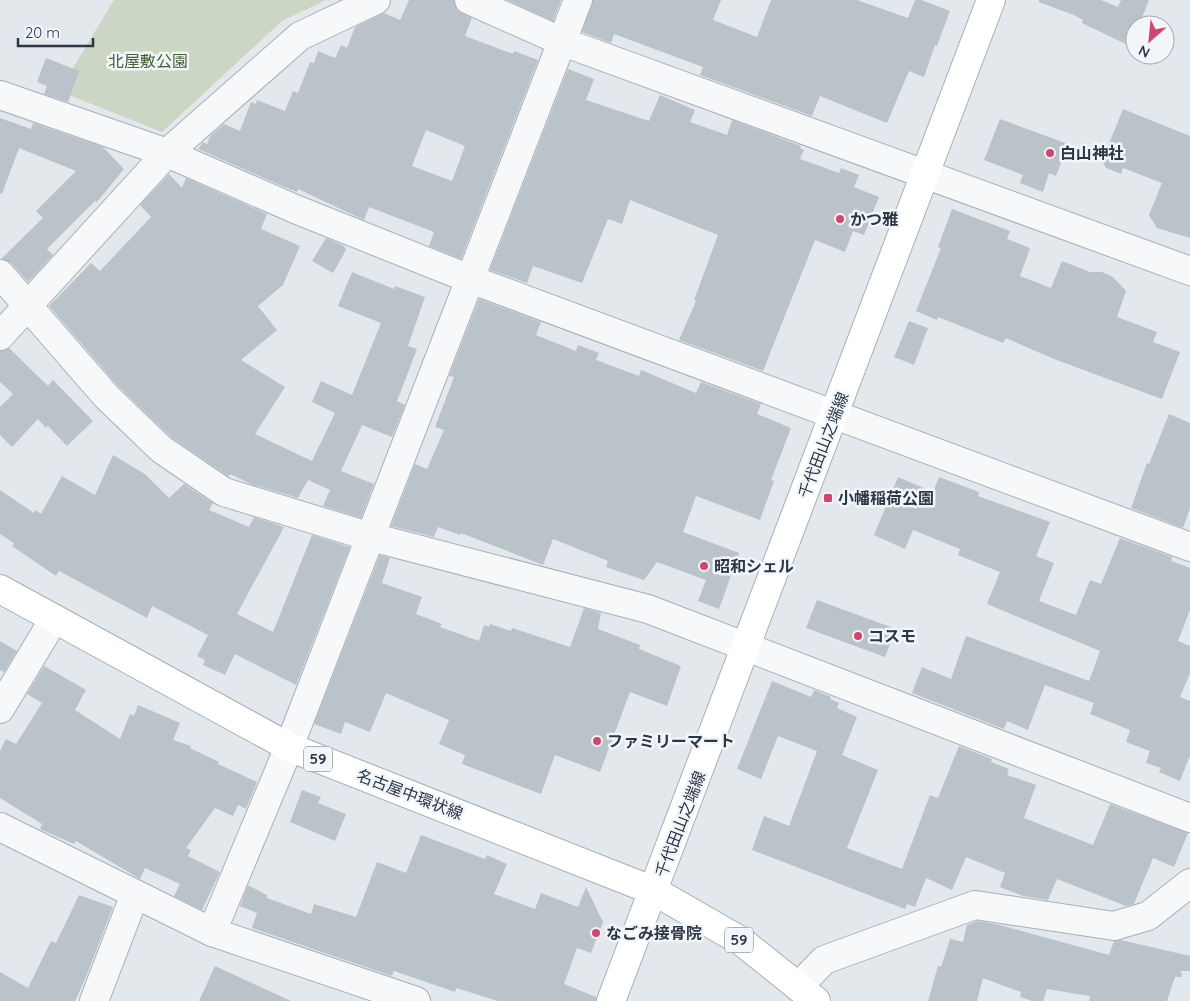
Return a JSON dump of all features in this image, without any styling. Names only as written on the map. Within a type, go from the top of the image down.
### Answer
[{"type":"main road","name":"千代田山之端線","points":[[611,1001],[747,647],[988,1]]},
{"type":"main road","name":"名古屋中環状線","points":[[0,589],[289,747],[654,891],[741,941],[807,994]]},
{"type":"street","points":[[0,336],[168,153],[300,36],[376,0]]},
{"type":"street","points":[[469,0],[562,42],[1190,271]]},
{"type":"street","points":[[212,932],[289,747],[578,0]]},
{"type":"street","points":[[0,95],[168,153],[295,209],[470,278],[834,416],[1190,547]]},
{"type":"street","points":[[0,274],[106,396],[161,449],[224,492],[371,537],[648,609],[1190,818]]},
{"type":"street","points":[[0,709],[54,618]]},
{"type":"street","points":[[0,827],[212,932],[354,991],[416,1001]]},
{"type":"street","points":[[807,994],[824,960],[974,905],[1114,926],[1148,916],[1190,882]]},
{"type":"street","points":[[94,1001],[135,894]]},
{"type":"green space","name":"北屋敷公園","points":[[114,0],[326,0],[282,21],[162,132],[59,91]]},
{"type":"building","points":[[409,0],[454,0],[457,10],[472,18],[465,36],[513,54],[514,51],[538,60],[461,259],[429,246],[434,232],[369,207],[364,220],[298,189],[297,192],[198,149],[203,142],[207,144],[210,136],[224,124],[240,131],[251,102],[256,104],[257,100],[285,111],[293,91],[298,93],[310,62],[314,63],[318,51],[335,58],[341,45],[347,48],[355,27],[384,13],[400,20]],"holes":[[[426,130],[465,146],[452,181],[412,166]]]},
{"type":"building","points":[[507,0],[561,0],[553,21]]},
{"type":"building","points":[[593,0],[721,0],[713,20],[757,37],[771,0],[857,0],[908,18],[915,0],[921,0],[950,11],[924,77],[909,71],[887,123],[820,96],[812,116],[700,75],[703,67],[614,34],[611,43],[582,32]]},
{"type":"building","points":[[1039,0],[1101,0],[1118,7],[1121,0],[1149,0],[1143,15],[1125,15],[1125,44],[1082,23],[1083,20],[1074,15],[1039,2]]},
{"type":"building","points":[[46,58],[79,71],[68,102],[44,94],[47,86],[37,82]]},
{"type":"building","points":[[568,69],[594,79],[586,100],[649,121],[660,95],[695,110],[690,122],[727,135],[732,120],[801,146],[800,148],[804,150],[800,159],[839,173],[841,168],[859,175],[854,187],[879,197],[864,235],[853,231],[845,252],[815,240],[763,371],[679,340],[696,301],[694,300],[718,235],[630,200],[622,224],[608,219],[582,283],[533,266],[527,283],[490,270]]},
{"type":"building","points":[[1123,109],[1190,136],[1190,238],[1157,228],[1149,215],[1162,183],[1123,168],[1121,174],[1106,168],[1102,161]]},
{"type":"building","points":[[0,118],[31,129],[33,123],[103,147],[124,169],[97,202],[95,201],[47,249],[53,255],[28,282],[12,264],[1,259],[43,218],[36,211],[76,171],[19,148],[2,194],[0,193]]},
{"type":"building","points":[[1000,119],[1068,144],[1056,176],[1049,173],[1043,192],[1020,183],[1023,175],[984,160]]},
{"type":"building","points":[[169,174],[182,188],[186,178],[267,214],[261,229],[300,246],[283,285],[258,306],[277,330],[241,360],[285,387],[255,434],[312,461],[335,413],[312,402],[321,381],[352,395],[381,323],[338,306],[352,272],[394,289],[395,286],[425,297],[408,346],[417,349],[397,401],[405,405],[392,437],[362,425],[341,471],[374,484],[361,518],[323,506],[330,490],[308,480],[298,498],[251,484],[230,474],[228,476],[171,437],[117,385],[49,306],[91,263],[100,271],[151,217],[140,205]]},
{"type":"building","points":[[952,209],[1010,231],[1007,239],[1030,248],[1020,276],[1051,288],[1062,261],[1090,272],[1102,272],[1113,277],[1126,291],[1117,317],[1157,332],[1153,342],[1180,352],[1162,399],[1054,359],[1006,338],[1003,343],[938,317],[937,320],[916,311],[941,248],[938,247]]},
{"type":"building","points":[[326,238],[344,246],[346,250],[333,273],[312,261]]},
{"type":"building","points":[[479,299],[541,322],[536,335],[576,351],[578,345],[599,353],[596,360],[639,376],[641,370],[696,393],[701,382],[761,404],[757,414],[791,428],[771,480],[774,481],[760,520],[696,496],[683,532],[739,553],[719,609],[698,601],[706,580],[657,562],[644,580],[606,567],[608,561],[553,539],[543,565],[461,533],[460,535],[438,527],[434,537],[391,526],[415,464],[427,469],[444,430],[435,427],[454,377],[449,376]]},
{"type":"building","points":[[909,321],[928,328],[914,365],[894,357]]},
{"type":"building","points":[[9,348],[48,386],[53,380],[93,421],[67,446],[48,426],[46,428],[38,419],[12,447],[0,435],[0,407],[13,394],[0,382],[0,351]]},
{"type":"building","points":[[1169,414],[1190,423],[1190,508],[1183,528],[1131,508],[1147,463],[1149,464]]},
{"type":"building","points":[[113,455],[145,474],[169,498],[184,484],[213,503],[209,510],[249,527],[254,517],[284,527],[237,614],[273,632],[312,535],[350,547],[296,685],[235,654],[225,675],[203,665],[205,660],[197,656],[208,635],[152,606],[147,618],[59,571],[56,576],[12,546],[14,543],[0,534],[0,490],[34,513],[35,510],[41,514],[62,476],[95,495]]},
{"type":"building","points":[[898,477],[933,492],[939,477],[979,492],[978,496],[1050,522],[1036,556],[1054,563],[1039,601],[1076,615],[1090,580],[1101,584],[1120,538],[1172,557],[1171,561],[1190,568],[1190,610],[1178,641],[1190,646],[1190,673],[1180,697],[1190,701],[1190,755],[1180,781],[1159,772],[1161,768],[1146,763],[1150,751],[1126,742],[1130,730],[1090,714],[1094,703],[1045,685],[1028,730],[1007,721],[1004,729],[912,693],[922,667],[951,679],[966,636],[1089,681],[1100,651],[987,604],[1000,572],[958,555],[960,549],[913,530],[905,549],[874,535]]},
{"type":"building","points":[[380,555],[390,558],[382,583],[422,597],[416,614],[442,624],[440,627],[479,641],[484,625],[489,627],[490,624],[511,631],[512,628],[570,647],[584,608],[601,613],[598,629],[640,645],[639,649],[681,666],[667,706],[630,692],[600,772],[555,755],[541,794],[462,764],[465,755],[439,744],[449,720],[386,693],[370,732],[345,722],[341,734],[314,724]]},
{"type":"building","points":[[817,600],[896,629],[885,657],[806,628]]},
{"type":"building","points":[[0,641],[17,651],[4,672],[0,670]]},
{"type":"building","points":[[44,666],[86,690],[75,710],[120,739],[130,714],[134,716],[138,705],[180,723],[173,740],[191,746],[190,748],[219,762],[218,764],[257,782],[246,809],[238,805],[233,816],[215,808],[186,848],[191,850],[188,856],[220,872],[202,910],[174,896],[180,884],[145,868],[140,879],[76,841],[74,844],[40,829],[42,824],[0,798],[0,751],[6,739],[16,744],[42,703],[27,694]]},
{"type":"building","points":[[772,681],[811,697],[814,690],[831,697],[830,699],[839,703],[837,708],[857,717],[842,755],[878,770],[847,848],[902,869],[930,795],[938,798],[959,746],[992,759],[991,762],[1009,769],[1007,775],[1036,785],[1024,818],[1093,845],[1110,804],[1188,833],[1174,867],[1153,858],[1134,904],[1126,906],[1057,879],[1048,900],[1023,896],[1000,887],[1005,873],[966,857],[952,890],[926,878],[915,907],[907,904],[905,909],[752,850],[764,816],[789,826],[817,751],[778,736],[761,779],[737,769]]},
{"type":"building","points":[[302,790],[321,797],[318,803],[346,814],[335,841],[290,822]]},
{"type":"building","points":[[421,835],[485,859],[487,855],[507,864],[494,894],[535,909],[541,893],[578,907],[586,887],[603,922],[591,953],[577,948],[564,984],[596,997],[596,1001],[498,1001],[456,988],[455,992],[394,971],[392,976],[252,928],[257,913],[240,906],[248,885],[267,895],[267,898],[311,914],[314,904],[356,917],[377,862],[406,873]]},
{"type":"building","points":[[79,895],[113,907],[75,1001],[0,1001],[0,972],[28,988],[51,941],[56,943]]},
{"type":"building","points":[[977,921],[996,924],[1109,955],[1114,941],[1121,940],[1190,956],[1190,971],[1181,971],[1182,977],[1175,977],[1167,1001],[1089,1001],[1090,996],[1047,989],[1043,1001],[1032,1001],[1020,997],[1021,992],[983,978],[977,1001],[928,1001],[938,966],[941,967],[950,939],[963,942],[967,925]]},
{"type":"building","points":[[215,966],[291,1001],[199,1001]]},
{"type":"place","name":"白山神社","points":[[1050,153]]},
{"type":"place","name":"かつ雅","points":[[840,219]]},
{"type":"place","name":"小幡稲荷公園","points":[[828,498]]},
{"type":"place","name":"昭和シェル","points":[[704,566]]},
{"type":"place","name":"コスモ","points":[[858,636]]},
{"type":"place","name":"ファミリーマート","points":[[597,741]]},
{"type":"place","name":"なごみ接骨院","points":[[596,933]]}]
